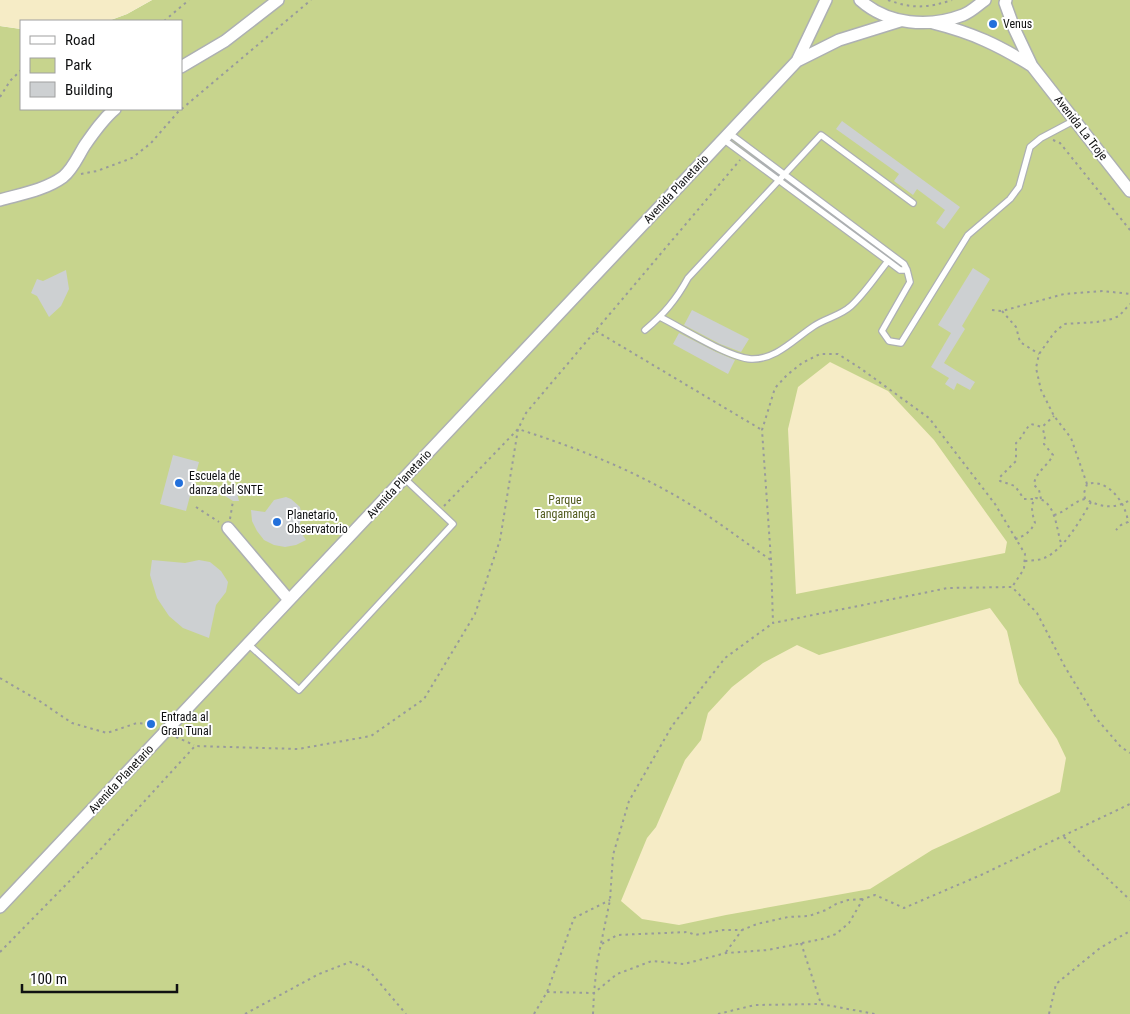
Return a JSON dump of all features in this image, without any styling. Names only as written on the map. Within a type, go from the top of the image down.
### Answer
[{"type":"street","points":[[182,66],[225,41],[278,0]]},
{"type":"street","name":"Avenida Planetario","points":[[0,907],[797,61],[826,0]]},
{"type":"street","points":[[860,0],[869,8],[900,21],[933,23],[964,14],[985,0]]},
{"type":"street","name":"Avenida La Troje","points":[[1006,0],[1014,28],[1032,66],[1130,191]]},
{"type":"street","name":"Avenida Planetario","points":[[797,61],[839,40],[900,21]]},
{"type":"street","name":"Avenida La Troje","points":[[933,23],[964,31],[1000,46],[1032,66]]},
{"type":"street","points":[[0,200],[47,186],[64,176],[75,164],[105,117],[114,110]]},
{"type":"street","points":[[228,528],[289,600]]},
{"type":"lane","points":[[726,136],[784,175],[904,264],[908,270],[910,282],[882,331],[888,341],[900,343],[968,234],[1010,199],[1019,187],[1030,148],[1041,138],[1074,120]]},
{"type":"lane","points":[[645,330],[677,298],[688,278],[821,135],[912,203]]},
{"type":"lane","points":[[726,136],[745,155],[900,270],[908,270]]},
{"type":"lane","points":[[660,317],[736,357],[751,359],[768,357],[786,347],[815,325],[843,312],[888,261]]},
{"type":"lane","points":[[248,644],[299,690],[453,524],[404,478]]},
{"type":"path","points":[[165,20],[189,0]]},
{"type":"path","points":[[182,109],[311,0]]},
{"type":"path","points":[[888,0],[904,6],[930,7],[952,0]]},
{"type":"path","points":[[0,97],[10,81],[20,71]]},
{"type":"path","points":[[64,176],[97,171],[132,158],[151,143],[180,110]]},
{"type":"path","points":[[1041,138],[1052,139],[1060,143],[1130,230]]},
{"type":"path","points":[[0,678],[38,700],[72,724],[107,733],[137,723],[151,724],[195,746],[298,749],[371,736],[424,699],[476,614],[500,540],[518,429],[526,413],[745,155]]},
{"type":"path","points":[[992,310],[1002,311],[1064,294],[1103,291],[1130,294]]},
{"type":"path","points":[[1085,499],[1084,493],[1087,484],[1071,438],[1054,416],[1041,390],[1036,368],[1039,354],[1054,333],[1064,324],[1112,319],[1119,316],[1130,304]]},
{"type":"path","points":[[1002,311],[1016,327],[1020,342],[1039,354]]},
{"type":"path","points":[[596,331],[762,430]]},
{"type":"path","points":[[773,623],[771,560],[762,430],[775,388],[802,363],[820,354],[838,354],[929,418],[995,504],[1025,554],[1024,569],[1012,586]]},
{"type":"path","points":[[1042,428],[1054,416]]},
{"type":"path","points":[[1041,499],[1024,499],[1015,486],[1000,481],[999,478],[1016,461],[1016,443],[1022,438],[1026,428],[1031,424],[1042,428],[1045,436],[1044,444],[1053,455],[1050,462],[1041,470],[1034,485],[1039,490],[1041,499],[1050,507],[1054,515],[1062,544]]},
{"type":"path","points":[[439,511],[518,429]]},
{"type":"path","points":[[518,429],[572,446],[642,478],[698,510],[771,560]]},
{"type":"path","points":[[1087,484],[1100,483],[1109,487],[1122,505],[1128,516],[1128,522],[1120,525],[1116,530]]},
{"type":"path","points":[[1054,515],[1060,513],[1073,503],[1085,499],[1098,506],[1110,508],[1122,505],[1130,500]]},
{"type":"path","points":[[1016,539],[1032,530],[1035,523],[1032,512],[1033,500]]},
{"type":"path","points":[[196,506],[228,528],[233,501]]},
{"type":"path","points":[[1024,561],[1041,560],[1050,556],[1078,525],[1091,502]]},
{"type":"path","points":[[593,1014],[597,963],[610,900],[612,855],[629,801],[672,726],[725,658],[773,623],[948,588],[1012,586],[1037,613],[1065,667],[1096,718],[1121,746],[1130,753]]},
{"type":"path","points":[[0,952],[99,851],[195,746]]},
{"type":"path","points":[[602,944],[617,935],[688,932],[695,935],[723,930],[742,930],[788,917],[809,916],[848,900],[863,899],[875,895],[904,908],[1064,837],[1130,804]]},
{"type":"path","points":[[1064,837],[1130,900]]},
{"type":"path","points":[[547,992],[594,993],[617,974],[652,962],[684,964],[726,953],[768,950],[836,934],[849,923],[863,899]]},
{"type":"path","points":[[534,1014],[547,992],[574,918],[610,900]]},
{"type":"path","points":[[726,953],[742,930]]},
{"type":"path","points":[[1048,1014],[1056,984],[1100,948],[1130,931]]},
{"type":"path","points":[[801,943],[821,1004]]},
{"type":"path","points":[[245,1014],[319,974],[350,962],[367,968],[406,1014]]},
{"type":"path","points":[[718,1014],[755,1005],[821,1004],[875,1014]]},
{"type":"green space","name":"Parque Tangamanga","points":[[152,0],[1130,0],[1130,1014],[0,1014],[0,26],[20,29],[20,110],[182,110],[182,20],[111,20],[127,14]]},
{"type":"sand","points":[[0,0],[152,0],[127,14],[111,20],[20,20],[20,29],[0,26]]},
{"type":"sand","points":[[830,362],[888,391],[934,440],[1007,542],[1005,553],[796,594],[788,429],[798,387]]},
{"type":"sand","points":[[990,608],[1007,631],[1019,683],[1057,739],[1066,758],[1060,792],[932,850],[870,889],[679,925],[642,919],[621,901],[647,838],[656,827],[685,760],[701,740],[708,713],[732,687],[763,663],[797,645],[819,655]]},
{"type":"building","points":[[842,121],[960,207],[944,229],[936,223],[945,210],[917,189],[913,195],[894,181],[899,174],[836,129]]},
{"type":"building","points":[[973,268],[990,279],[962,326],[965,329],[944,363],[975,382],[970,390],[957,383],[954,390],[945,384],[949,378],[931,367],[951,333],[938,325]]},
{"type":"building","points":[[66,270],[69,289],[61,306],[49,317],[37,296],[31,293],[37,279],[43,281]]},
{"type":"building","points":[[692,310],[749,339],[741,352],[720,344],[684,325]]},
{"type":"building","points":[[679,333],[735,360],[728,374],[673,344]]},
{"type":"building","name":"Escuela de danza del SNTE","points":[[173,455],[199,462],[186,511],[160,504]]},
{"type":"building","points":[[229,485],[236,489],[239,501],[233,501],[225,496]]},
{"type":"building","name":"Planetario, Observatorio","points":[[286,497],[300,507],[302,518],[298,528],[306,540],[296,545],[285,547],[274,545],[264,540],[252,521],[251,510],[265,512],[274,500]]},
{"type":"building","points":[[152,560],[185,563],[199,560],[210,562],[221,571],[228,582],[226,592],[216,605],[209,638],[183,628],[169,616],[157,598],[150,575]]},
{"type":"place","name":"Venus","points":[[993,24]]},
{"type":"place","name":"Escuela de danza del SNTE","points":[[179,483]]},
{"type":"place","name":"Planetario, Observatorio","points":[[277,522]]},
{"type":"place","name":"Entrada al Gran Tunal","points":[[151,724]]}]
